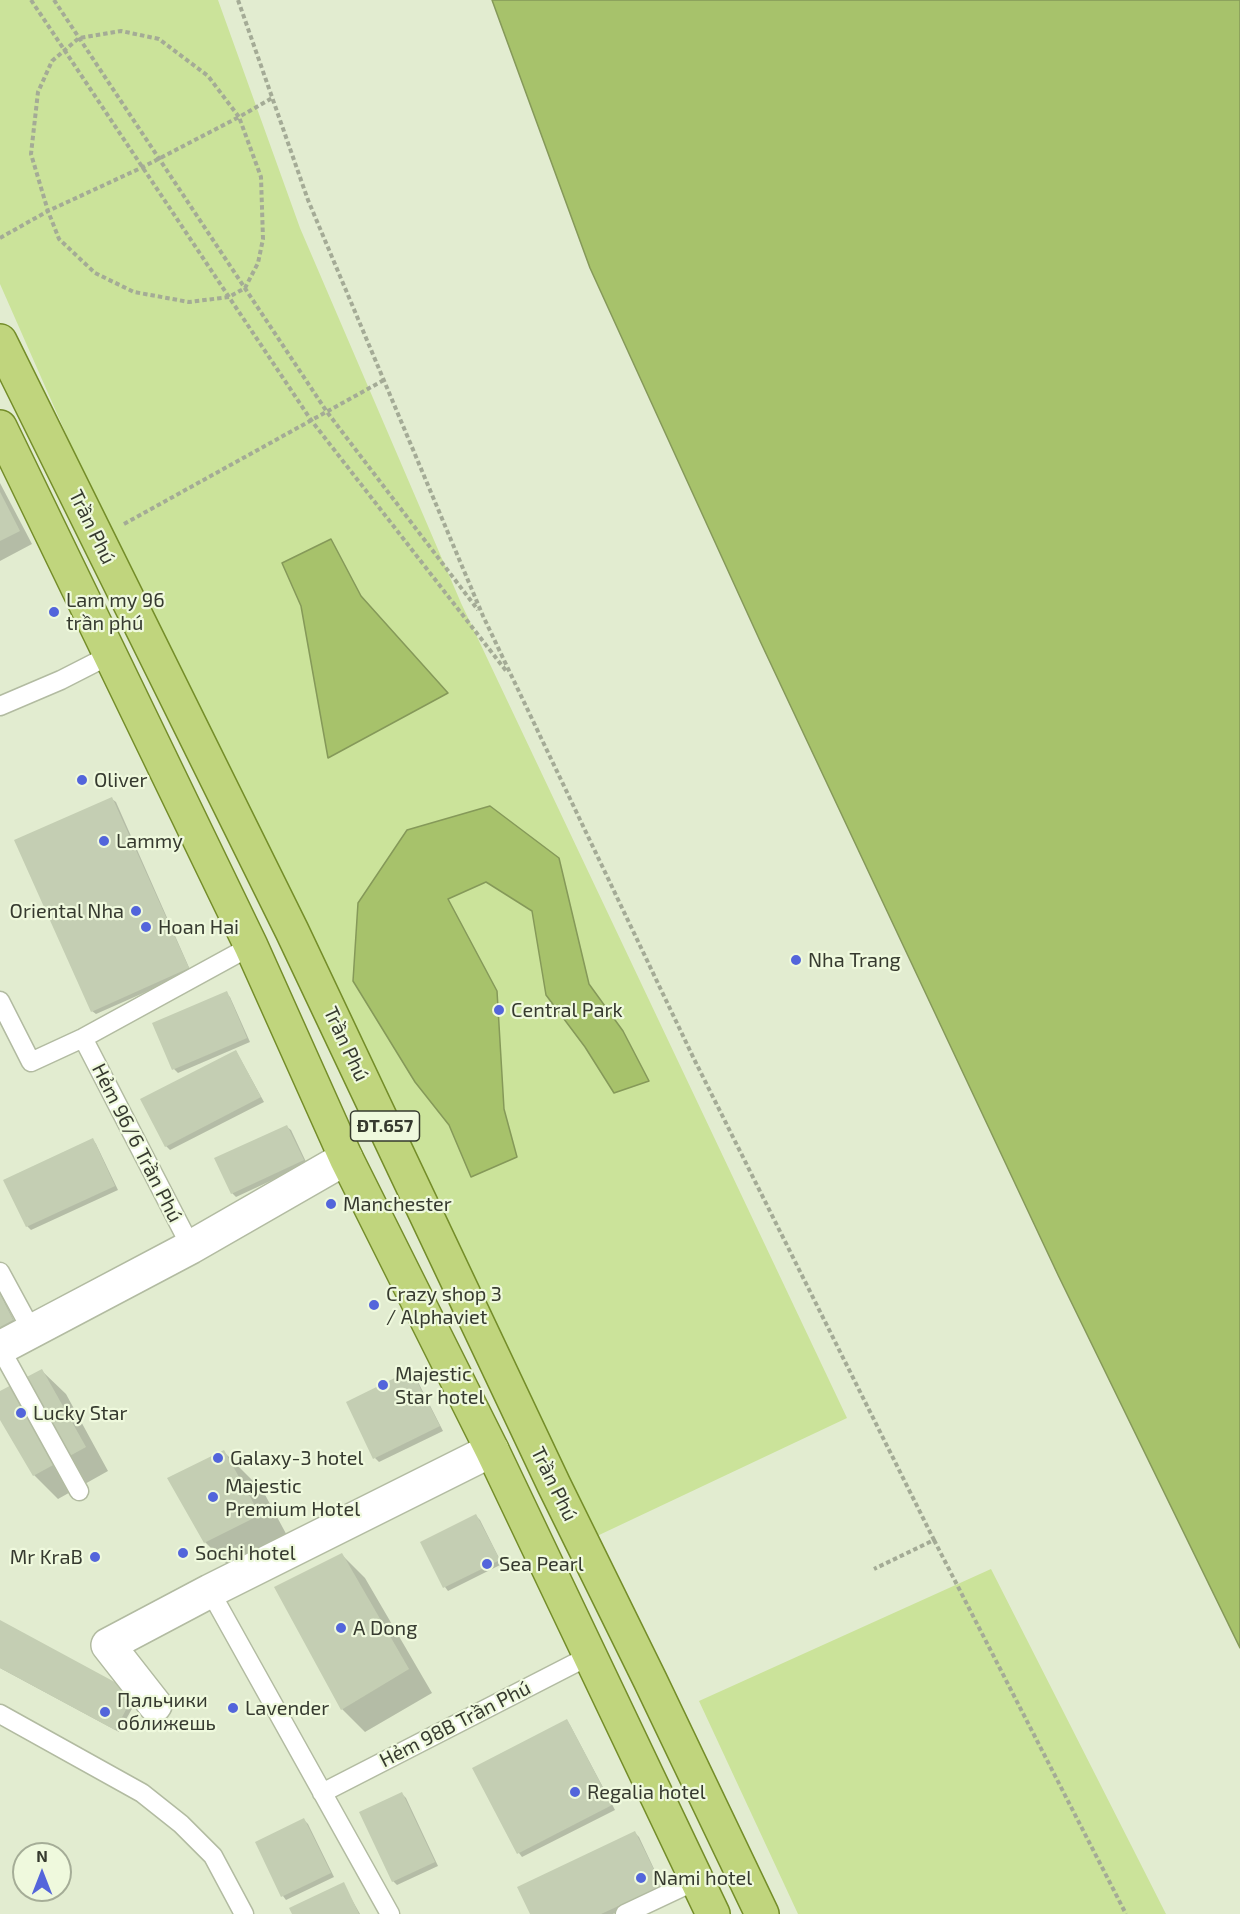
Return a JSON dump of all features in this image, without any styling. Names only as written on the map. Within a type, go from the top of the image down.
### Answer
[{"type":"main road","name":"Trần Phú","points":[[0,341],[292,931],[549,1474],[762,1914]]},
{"type":"main road","name":"Trần Phú","points":[[0,427],[251,946],[346,1158],[492,1450],[713,1914]]},
{"type":"street","points":[[0,1348],[191,1247],[346,1158]]},
{"type":"street","points":[[155,1705],[108,1645],[210,1591],[492,1450]]},
{"type":"lane","points":[[0,706],[61,680],[110,655]]},
{"type":"lane","points":[[0,1002],[31,1062],[83,1038],[251,946]]},
{"type":"lane","name":"Hẻm 96/6 Trần Phú","points":[[83,1038],[191,1247]]},
{"type":"lane","points":[[0,1272],[32,1331]]},
{"type":"lane","points":[[0,1348],[79,1491]]},
{"type":"lane","points":[[210,1591],[390,1914]]},
{"type":"lane","name":"Hẻm 98B Trần Phú","points":[[322,1792],[589,1656]]},
{"type":"lane","points":[[0,1714],[142,1793],[181,1824],[213,1856],[244,1914]]},
{"type":"lane","points":[[625,1914],[697,1880]]},
{"type":"path","points":[[31,0],[311,420],[513,679]]},
{"type":"path","points":[[54,0],[327,412],[483,616]]},
{"type":"path","points":[[238,0],[308,200],[483,616],[693,1059],[934,1540],[1126,1914]]},
{"type":"path","points":[[121,31],[159,39],[208,76],[239,117],[261,177],[263,239],[258,263],[245,288],[229,297],[189,302],[134,292],[95,273],[59,239],[31,154],[38,92],[52,61],[64,50],[79,38],[121,31]]},
{"type":"path","points":[[0,238],[48,211],[142,167],[272,98]]},
{"type":"path","points":[[98,538],[384,380]]},
{"type":"path","points":[[874,1569],[934,1540]]},
{"type":"shaded area","name":"Central Park","points":[[0,0],[218,0],[300,228],[461,603],[847,1418],[597,1536],[70,443],[0,284]]},
{"type":"shaded area","points":[[492,0],[1240,0],[1240,1648],[1059,1277],[761,643],[590,268]]},
{"type":"shaded area","points":[[331,539],[361,596],[448,693],[328,758],[301,606],[282,563]]},
{"type":"shaded area","points":[[490,806],[559,858],[589,984],[623,1031],[649,1081],[614,1093],[585,1047],[546,995],[532,911],[486,882],[448,899],[497,991],[504,1109],[517,1157],[471,1177],[449,1125],[415,1082],[353,981],[358,903],[407,830]]},
{"type":"shaded area","points":[[991,1569],[1166,1914],[798,1914],[699,1701]]},
{"type":"building","points":[[0,492],[20,531],[0,541]]},
{"type":"building","points":[[112,797],[189,968],[91,1012],[14,840]]},
{"type":"building","points":[[227,991],[247,1038],[172,1070],[152,1023]]},
{"type":"building","points":[[236,1050],[261,1097],[165,1147],[140,1099]]},
{"type":"building","points":[[287,1125],[304,1160],[231,1194],[214,1158]]},
{"type":"building","points":[[93,1138],[115,1186],[26,1227],[3,1180]]},
{"type":"building","points":[[0,1294],[13,1320],[0,1327]]},
{"type":"building","points":[[42,1369],[86,1447],[33,1476],[0,1420],[0,1391]]},
{"type":"building","points":[[411,1370],[440,1426],[373,1459],[346,1402]]},
{"type":"building","name":"Majestic Premium Hotel","points":[[224,1450],[260,1515],[204,1543],[167,1478]]},
{"type":"building","points":[[476,1514],[500,1560],[443,1588],[420,1542]]},
{"type":"building","name":"A Dong","points":[[342,1553],[409,1669],[341,1710],[274,1587]]},
{"type":"building","points":[[0,1620],[135,1693],[115,1730],[0,1668]]},
{"type":"building","points":[[567,1719],[612,1805],[517,1854],[472,1768]]},
{"type":"building","points":[[402,1792],[435,1862],[392,1882],[359,1812]]},
{"type":"building","points":[[304,1818],[331,1873],[281,1897],[255,1842]]},
{"type":"building","points":[[635,1831],[662,1886],[601,1914],[530,1914],[517,1887]]},
{"type":"building","points":[[344,1882],[359,1914],[292,1914],[289,1908]]},
{"type":"place","name":"Lam my 96 trần phú","points":[[54,612]]},
{"type":"place","name":"Oliver","points":[[82,780]]},
{"type":"place","name":"Lammy","points":[[104,841]]},
{"type":"place","name":"Oriental Nha","points":[[136,911]]},
{"type":"place","name":"Hoan Hai","points":[[146,927]]},
{"type":"place","name":"Nha Trang","points":[[796,960]]},
{"type":"place","name":"Central Park","points":[[499,1010]]},
{"type":"place","name":"Manchester","points":[[331,1204]]},
{"type":"place","name":"Crazy shop 3 / Alphaviet","points":[[374,1305]]},
{"type":"place","name":"Majestic Star hotel","points":[[383,1385]]},
{"type":"place","name":"Lucky Star","points":[[21,1413]]},
{"type":"place","name":"Galaxy-3 hotel","points":[[218,1458]]},
{"type":"place","name":"Majestic Premium Hotel","points":[[213,1497]]},
{"type":"place","name":"Sochi hotel","points":[[183,1553]]},
{"type":"place","name":"Mr KraB","points":[[95,1557]]},
{"type":"place","name":"Sea Pearl","points":[[487,1564]]},
{"type":"place","name":"A Dong","points":[[341,1628]]},
{"type":"place","name":"Lavender","points":[[233,1708]]},
{"type":"place","name":"Пальчики оближешь","points":[[105,1712]]},
{"type":"place","name":"Regalia hotel","points":[[575,1792]]},
{"type":"place","name":"Nami hotel","points":[[641,1878]]}]
